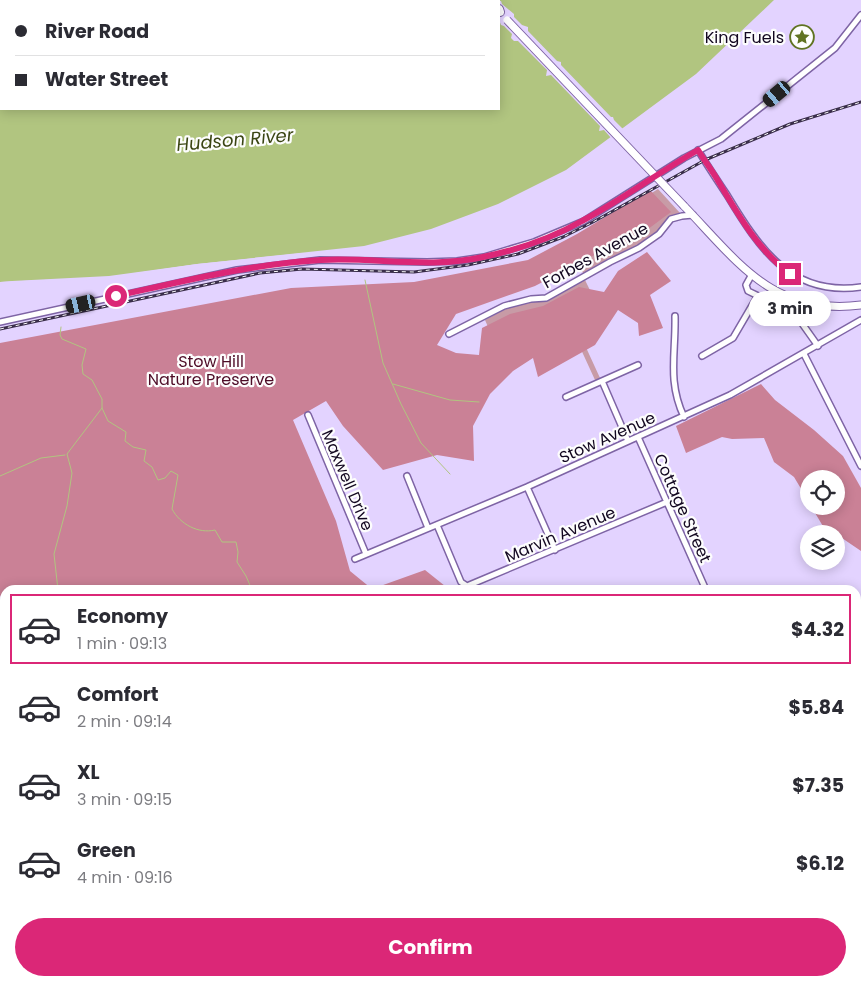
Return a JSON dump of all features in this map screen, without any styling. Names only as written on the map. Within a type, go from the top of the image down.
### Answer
[{"type":"main road","points":[[500,12],[751,276],[777,293],[807,304],[837,307],[861,305]]},
{"type":"street","points":[[0,322],[237,270],[320,260],[427,262],[484,257],[534,242],[572,226],[698,150],[721,139],[835,48],[861,15]]},
{"type":"street","points":[[698,150],[737,212],[763,248],[778,264],[790,274],[813,284],[844,289],[861,287]]},
{"type":"street","name":"Forbes Avenue","points":[[449,334],[504,306],[531,299],[546,298],[639,248],[659,234],[671,219],[693,215]]},
{"type":"street","points":[[751,276],[746,288],[748,291],[791,312],[801,322],[818,346]]},
{"type":"street","points":[[702,356],[732,340],[757,297]]},
{"type":"street","points":[[675,316],[675,345],[672,372],[678,403],[684,417]]},
{"type":"street","name":"Stow Avenue","points":[[355,558],[527,487],[684,417],[730,395],[861,320]]},
{"type":"street","points":[[804,354],[861,466]]},
{"type":"street","points":[[566,397],[638,365]]},
{"type":"street","points":[[602,381],[628,441]]},
{"type":"street","name":"Maxwell Drive","points":[[308,415],[366,554]]},
{"type":"street","name":"Cottage Street","points":[[638,437],[704,585]]},
{"type":"street","points":[[407,476],[428,528]]},
{"type":"street","points":[[527,487],[555,550]]},
{"type":"street","name":"Marvin Avenue","points":[[437,525],[463,584],[469,585],[667,502]]},
{"type":"shaded area","points":[[658,189],[680,213],[666,222],[649,240],[584,275],[576,260],[628,208]]},
{"type":"shaded area","points":[[585,280],[604,319],[578,330],[600,378],[595,380],[573,332],[502,359],[485,320],[507,308],[547,299]]},
{"type":"green space","name":"Stow Hill Nature Preserve","points":[[650,190],[671,212],[640,235],[600,252],[535,286],[456,314],[437,345],[456,353],[479,355],[482,328],[510,314],[543,306],[579,287],[604,292],[618,271],[647,252],[671,281],[650,295],[663,328],[639,336],[638,323],[618,310],[595,345],[538,377],[533,358],[513,371],[490,394],[473,426],[474,461],[437,455],[383,470],[343,426],[326,401],[293,420],[336,521],[350,571],[367,585],[0,585],[0,343],[291,288],[414,282],[528,260],[577,234]]},
{"type":"green space","points":[[761,384],[775,400],[814,430],[843,456],[861,488],[861,551],[845,540],[845,525],[822,525],[816,515],[845,515],[845,470],[800,470],[800,487],[794,477],[774,462],[764,438],[732,439],[722,437],[686,453],[676,426]]},
{"type":"green space","points":[[425,570],[444,585],[383,585]]},
{"type":"water","name":"Hudson River","points":[[500,0],[774,0],[696,74],[566,170],[498,204],[431,229],[364,246],[197,264],[109,277],[0,282],[0,110],[500,110]]},
{"type":"pier","points":[[500,1],[514,14],[514,17],[522,25],[528,27],[528,31],[557,61],[561,62],[561,65],[624,130],[612,139],[604,130],[599,131],[600,126],[551,75],[546,76],[547,70],[518,41],[514,41],[511,38],[512,34],[501,25]]},
{"type":"pier","points":[[303,253],[303,256],[197,266],[110,279],[0,284],[0,282],[12,281],[109,276],[197,264]]},
{"type":"waterway","points":[[365,280],[383,363],[421,443],[450,474]]},
{"type":"waterway","points":[[61,327],[60,335],[62,339],[86,349],[82,365],[83,374],[92,380],[102,399],[102,408],[108,421],[126,432],[125,441],[133,447],[146,450],[144,461],[152,467],[158,480],[165,478],[171,471],[178,475],[172,509],[175,514],[190,527],[202,531],[215,530],[222,542],[236,542],[237,562],[250,585]]},
{"type":"waterway","points":[[393,384],[450,400],[479,402]]},
{"type":"waterway","points":[[57,585],[54,554],[67,506],[72,473],[67,454],[102,408]]},
{"type":"waterway","points":[[0,476],[41,458],[65,455]]},
{"type":"railway","points":[[0,329],[260,273],[302,269],[414,272],[468,265],[518,254],[563,237],[593,222],[705,160],[790,124],[861,102]]},
{"type":"place","name":"King Fuels","points":[[802,37]]},
{"type":"route","points":[[116,296],[237,270],[292,262],[334,259],[427,262],[456,261],[484,257],[534,242],[572,226],[698,150],[737,212],[763,248],[790,274]]}]
